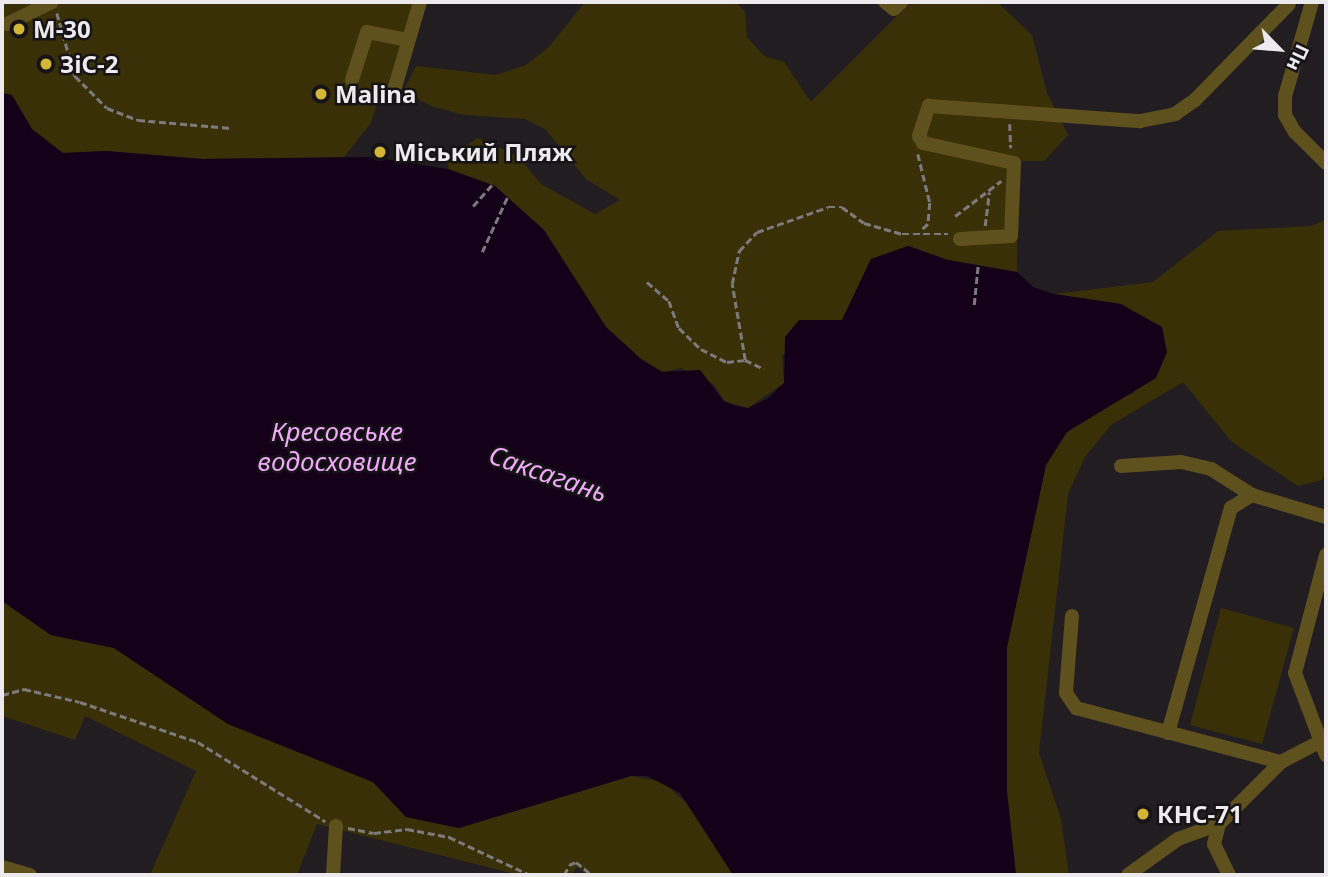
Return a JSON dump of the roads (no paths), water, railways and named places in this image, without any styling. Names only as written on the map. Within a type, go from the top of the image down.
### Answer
[{"type":"street","points":[[6,24],[53,2]]},
{"type":"street","points":[[395,88],[420,2]]},
{"type":"street","points":[[885,2],[894,9],[901,2]]},
{"type":"street","points":[[1312,2],[1305,18],[1285,96],[1285,115],[1295,132],[1326,163]]},
{"type":"street","points":[[960,239],[1011,236],[1013,166],[919,141],[929,106],[1140,121],[1175,114],[1195,100],[1288,3],[1305,18]]},
{"type":"street","points":[[352,79],[367,32],[408,40]]},
{"type":"street","points":[[1121,466],[1181,462],[1212,469],[1252,495],[1326,517]]},
{"type":"street","points":[[1168,733],[1226,518],[1237,501],[1252,495]]},
{"type":"street","points":[[1128,875],[1178,839],[1219,824],[1281,762],[1324,746],[1295,673],[1326,555]]},
{"type":"street","points":[[1072,616],[1068,702],[1168,733],[1281,762]]},
{"type":"street","points":[[1219,824],[1214,844],[1229,875]]},
{"type":"street","points":[[333,875],[336,826]]},
{"type":"street","points":[[2,867],[30,875]]},
{"type":"water","name":"Кресовське водосховище","points":[[2,93],[12,95],[32,129],[63,153],[106,151],[202,159],[372,157],[448,169],[495,186],[544,230],[606,327],[641,359],[662,372],[700,370],[724,401],[736,406],[748,408],[767,399],[784,383],[785,337],[799,320],[842,320],[871,259],[908,246],[948,260],[1017,272],[1033,287],[1054,294],[1121,304],[1162,327],[1167,352],[1156,378],[1067,432],[1046,465],[1007,647],[1007,792],[1016,875],[733,875],[680,793],[647,776],[631,776],[459,828],[406,817],[373,782],[228,724],[114,648],[51,635],[2,601]]},
{"type":"place","name":"М-30","points":[[19,29]]},
{"type":"place","name":"ЗіС-2","points":[[46,64]]},
{"type":"place","name":"Malina","points":[[321,94]]},
{"type":"place","name":"Міський Пляж","points":[[380,152]]},
{"type":"place","name":"КНС-71","points":[[1143,814]]},
{"type":"water label","name":"Саксагань","points":[[548,474]]}]
